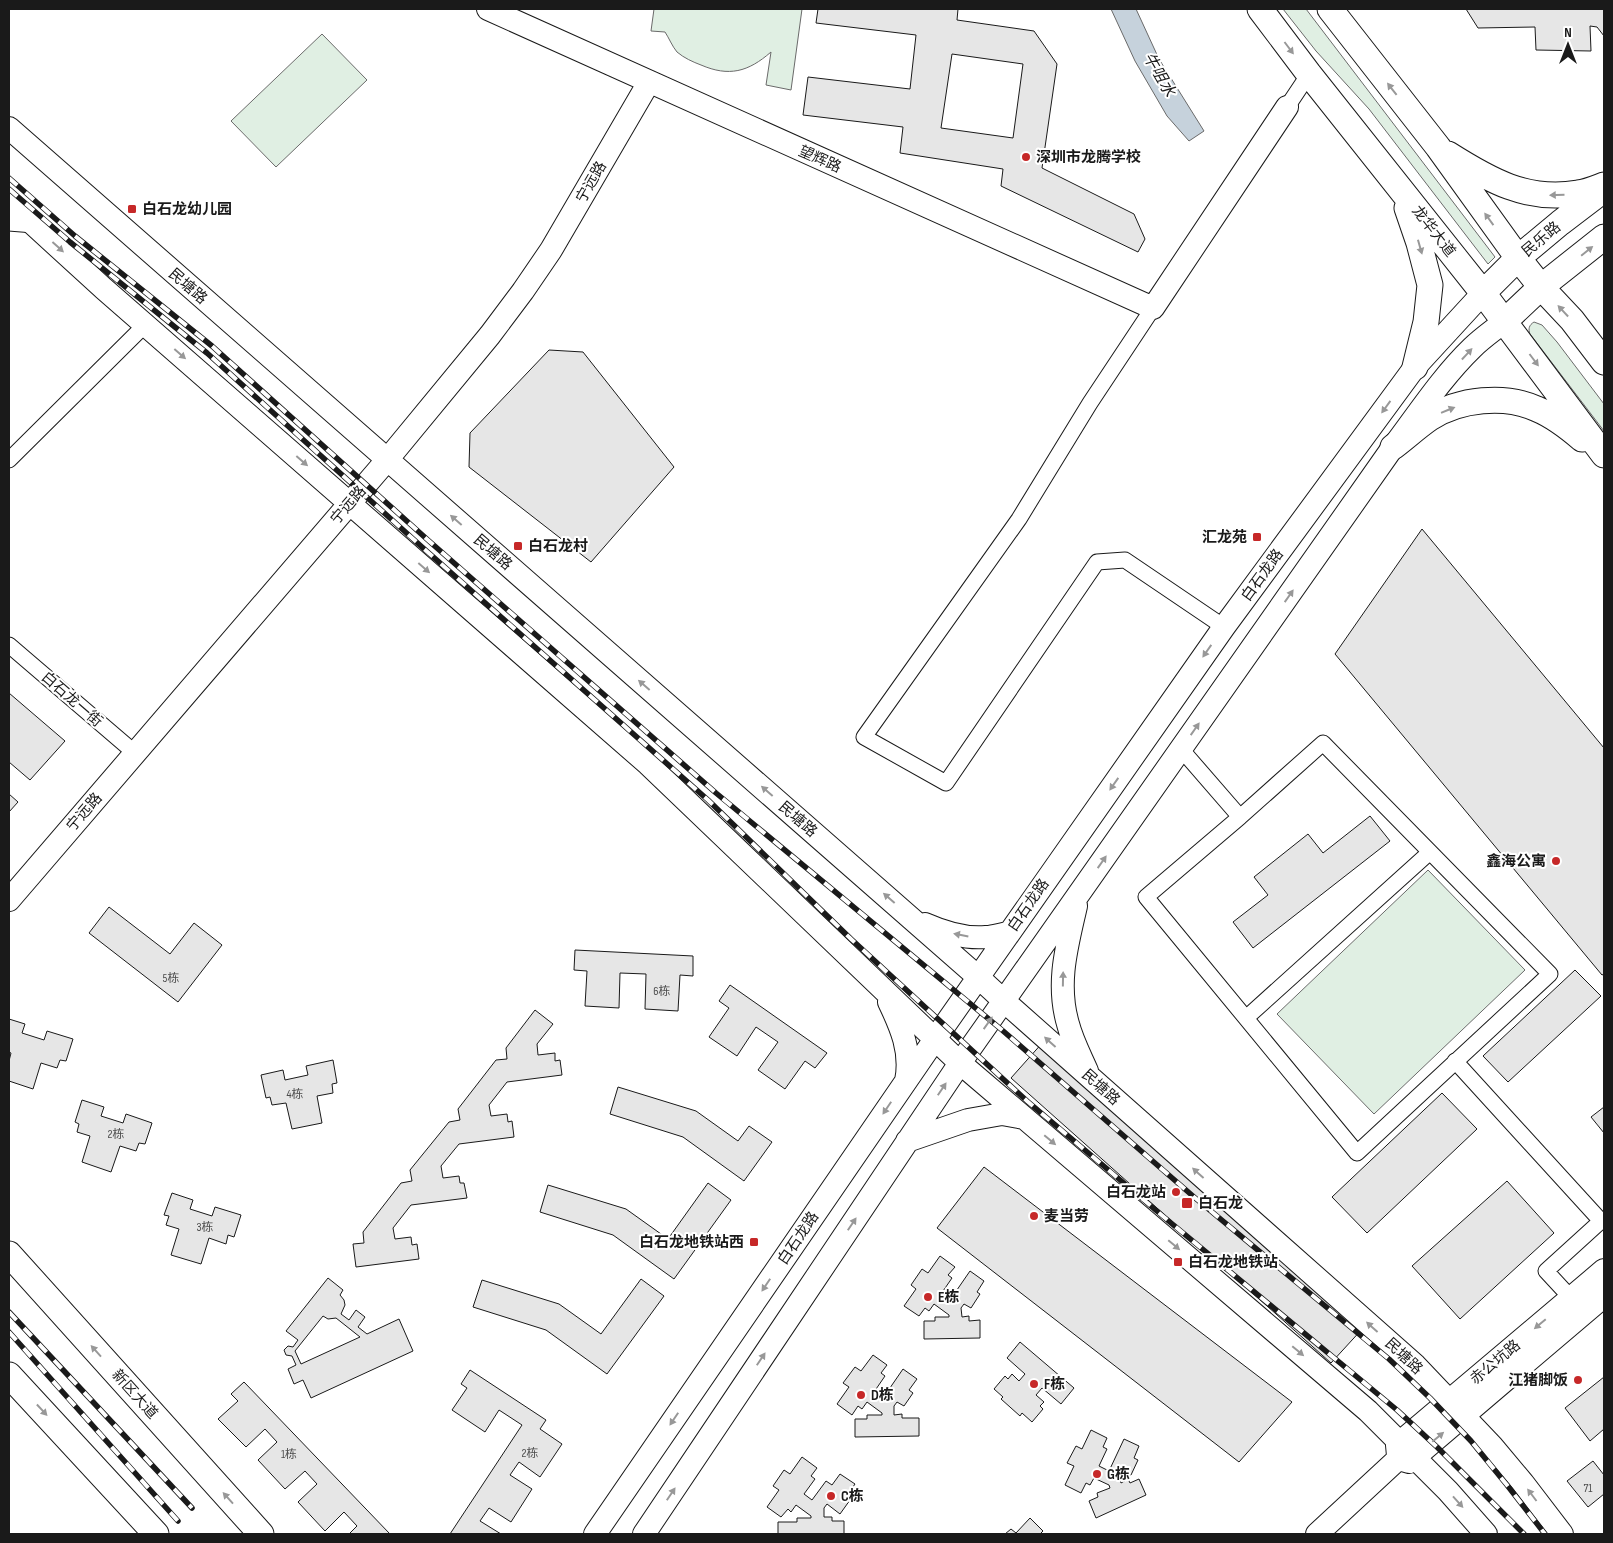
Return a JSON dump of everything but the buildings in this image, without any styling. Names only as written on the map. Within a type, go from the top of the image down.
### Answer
[{"type":"main road","name":"望辉路","points":[[488,9],[1153,308]]},
{"type":"main road","name":"龙华大道","points":[[1260,9],[1505,321],[1604,456]]},
{"type":"main road","points":[[1330,9],[1438,148],[1518,258],[1541,287],[1572,320],[1604,362]]},
{"type":"main road","name":"宁远路","points":[[9,900],[387,460],[490,334],[551,250],[649,82]]},
{"type":"main road","points":[[1153,308],[1287,107]]},
{"type":"main road","name":"民塘路","points":[[9,128],[978,976],[1415,1365],[1499,1454],[1562,1534]]},
{"type":"main road","points":[[1438,148],[1492,179],[1530,194],[1556,196],[1580,193],[1604,185]]},
{"type":"main road","points":[[1387,171],[1410,214],[1430,285],[1426,322],[1415,367]]},
{"type":"main road","name":"民乐路","points":[[1483,293],[1518,258],[1604,190]]},
{"type":"main road","points":[[9,202],[145,324],[648,764],[960,1063],[1368,1411],[1404,1453],[1448,1491],[1486,1534]]},
{"type":"main road","points":[[644,1534],[960,1063],[1430,398],[1474,347],[1541,287],[1604,237]]},
{"type":"main road","name":"白石龙路","points":[[594,1534],[978,976],[1224,626],[1415,367],[1483,293]]},
{"type":"main road","points":[[1394,447],[1431,418],[1452,408],[1474,401],[1514,401],[1537,408],[1562,422],[1604,456]]},
{"type":"main road","points":[[1079,894],[1064,961],[1063,995],[1068,1024],[1089,1076]]},
{"type":"main road","points":[[912,918],[939,930],[967,936],[986,937],[1009,933]]},
{"type":"main road","points":[[883,990],[902,1028],[907,1048],[909,1069],[906,1080]]},
{"type":"main road","points":[[907,1141],[968,1120],[1002,1114],[1024,1118]]},
{"type":"main road","name":"新区大道","points":[[9,1254],[261,1534]]},
{"type":"main road","name":"赤公坑路","points":[[1317,1534],[1404,1453],[1456,1408],[1571,1298],[1604,1270]]},
{"type":"main road","name":"赤公坑路","points":[[1456,1408],[1604,1296]]},
{"type":"main road","points":[[9,1375],[156,1534]]},
{"type":"street","points":[[1287,107],[1310,74]]},
{"type":"street","points":[[9,223],[34,225]]},
{"type":"street","points":[[1153,308],[1090,403],[1019,519],[864,737],[946,783],[1097,562],[1125,560],[1224,626]]},
{"type":"street","points":[[9,460],[145,324]]},
{"type":"street","name":"白石龙一街","points":[[9,645],[135,753]]},
{"type":"street","points":[[1322,744],[1550,974],[1357,1153],[1146,897],[1240,817],[1322,744]]},
{"type":"street","points":[[1181,749],[1240,817]]},
{"type":"street","points":[[1246,1018],[1430,852]]},
{"type":"street","points":[[1455,1061],[1601,1220],[1546,1271],[1571,1298]]},
{"type":"green space","points":[[654,9],[802,9],[791,90],[766,85],[771,52],[763,59],[746,68],[729,71],[711,69],[686,58],[677,52],[665,32],[651,31]]},
{"type":"green space","points":[[1283,9],[1306,9],[1495,257],[1488,264],[1369,109],[1316,51]]},
{"type":"green space","points":[[322,34],[367,80],[276,167],[231,121]]},
{"type":"green space","points":[[1534,322],[1542,325],[1557,342],[1604,404],[1604,431],[1530,334],[1529,327]]},
{"type":"green space","points":[[1428,870],[1525,970],[1374,1114],[1277,1014]]},
{"type":"water","name":"牛咀水","points":[[1111,9],[1136,9],[1159,59],[1204,131],[1189,141],[1167,116],[1135,61]]},
{"type":"railway","points":[[9,178],[75,236],[212,346],[429,541],[716,793],[1002,1030],[1194,1197],[1389,1359],[1471,1441],[1545,1534]]},
{"type":"railway","points":[[9,189],[70,242],[207,353],[422,547],[708,800],[851,939],[1027,1101],[1397,1410],[1524,1534]]},
{"type":"railway","points":[[9,1312],[192,1508]]},
{"type":"railway","points":[[9,1332],[178,1521]]},
{"type":"place","name":"深圳市龙腾学校","points":[[1026,157]]},
{"type":"place","name":"白石龙幼儿园","points":[[132,209]]},
{"type":"place","name":"汇龙苑","points":[[1257,537]]},
{"type":"place","name":"白石龙村","points":[[518,546]]},
{"type":"place","name":"鑫海公寓","points":[[1556,861]]},
{"type":"place","name":"白石龙站","points":[[1176,1192]]},
{"type":"place","name":"白石龙","points":[[1187,1203]]},
{"type":"place","name":"麦当劳","points":[[1034,1216]]},
{"type":"place","name":"白石龙地铁站西","points":[[754,1242]]},
{"type":"place","name":"白石龙地铁站","points":[[1178,1262]]},
{"type":"place","name":"E栋","points":[[928,1297]]},
{"type":"place","name":"江猪脚饭","points":[[1578,1380]]},
{"type":"place","name":"F栋","points":[[1034,1384]]},
{"type":"place","name":"D栋","points":[[861,1395]]},
{"type":"place","name":"G栋","points":[[1097,1474]]},
{"type":"place","name":"C栋","points":[[831,1496]]}]
